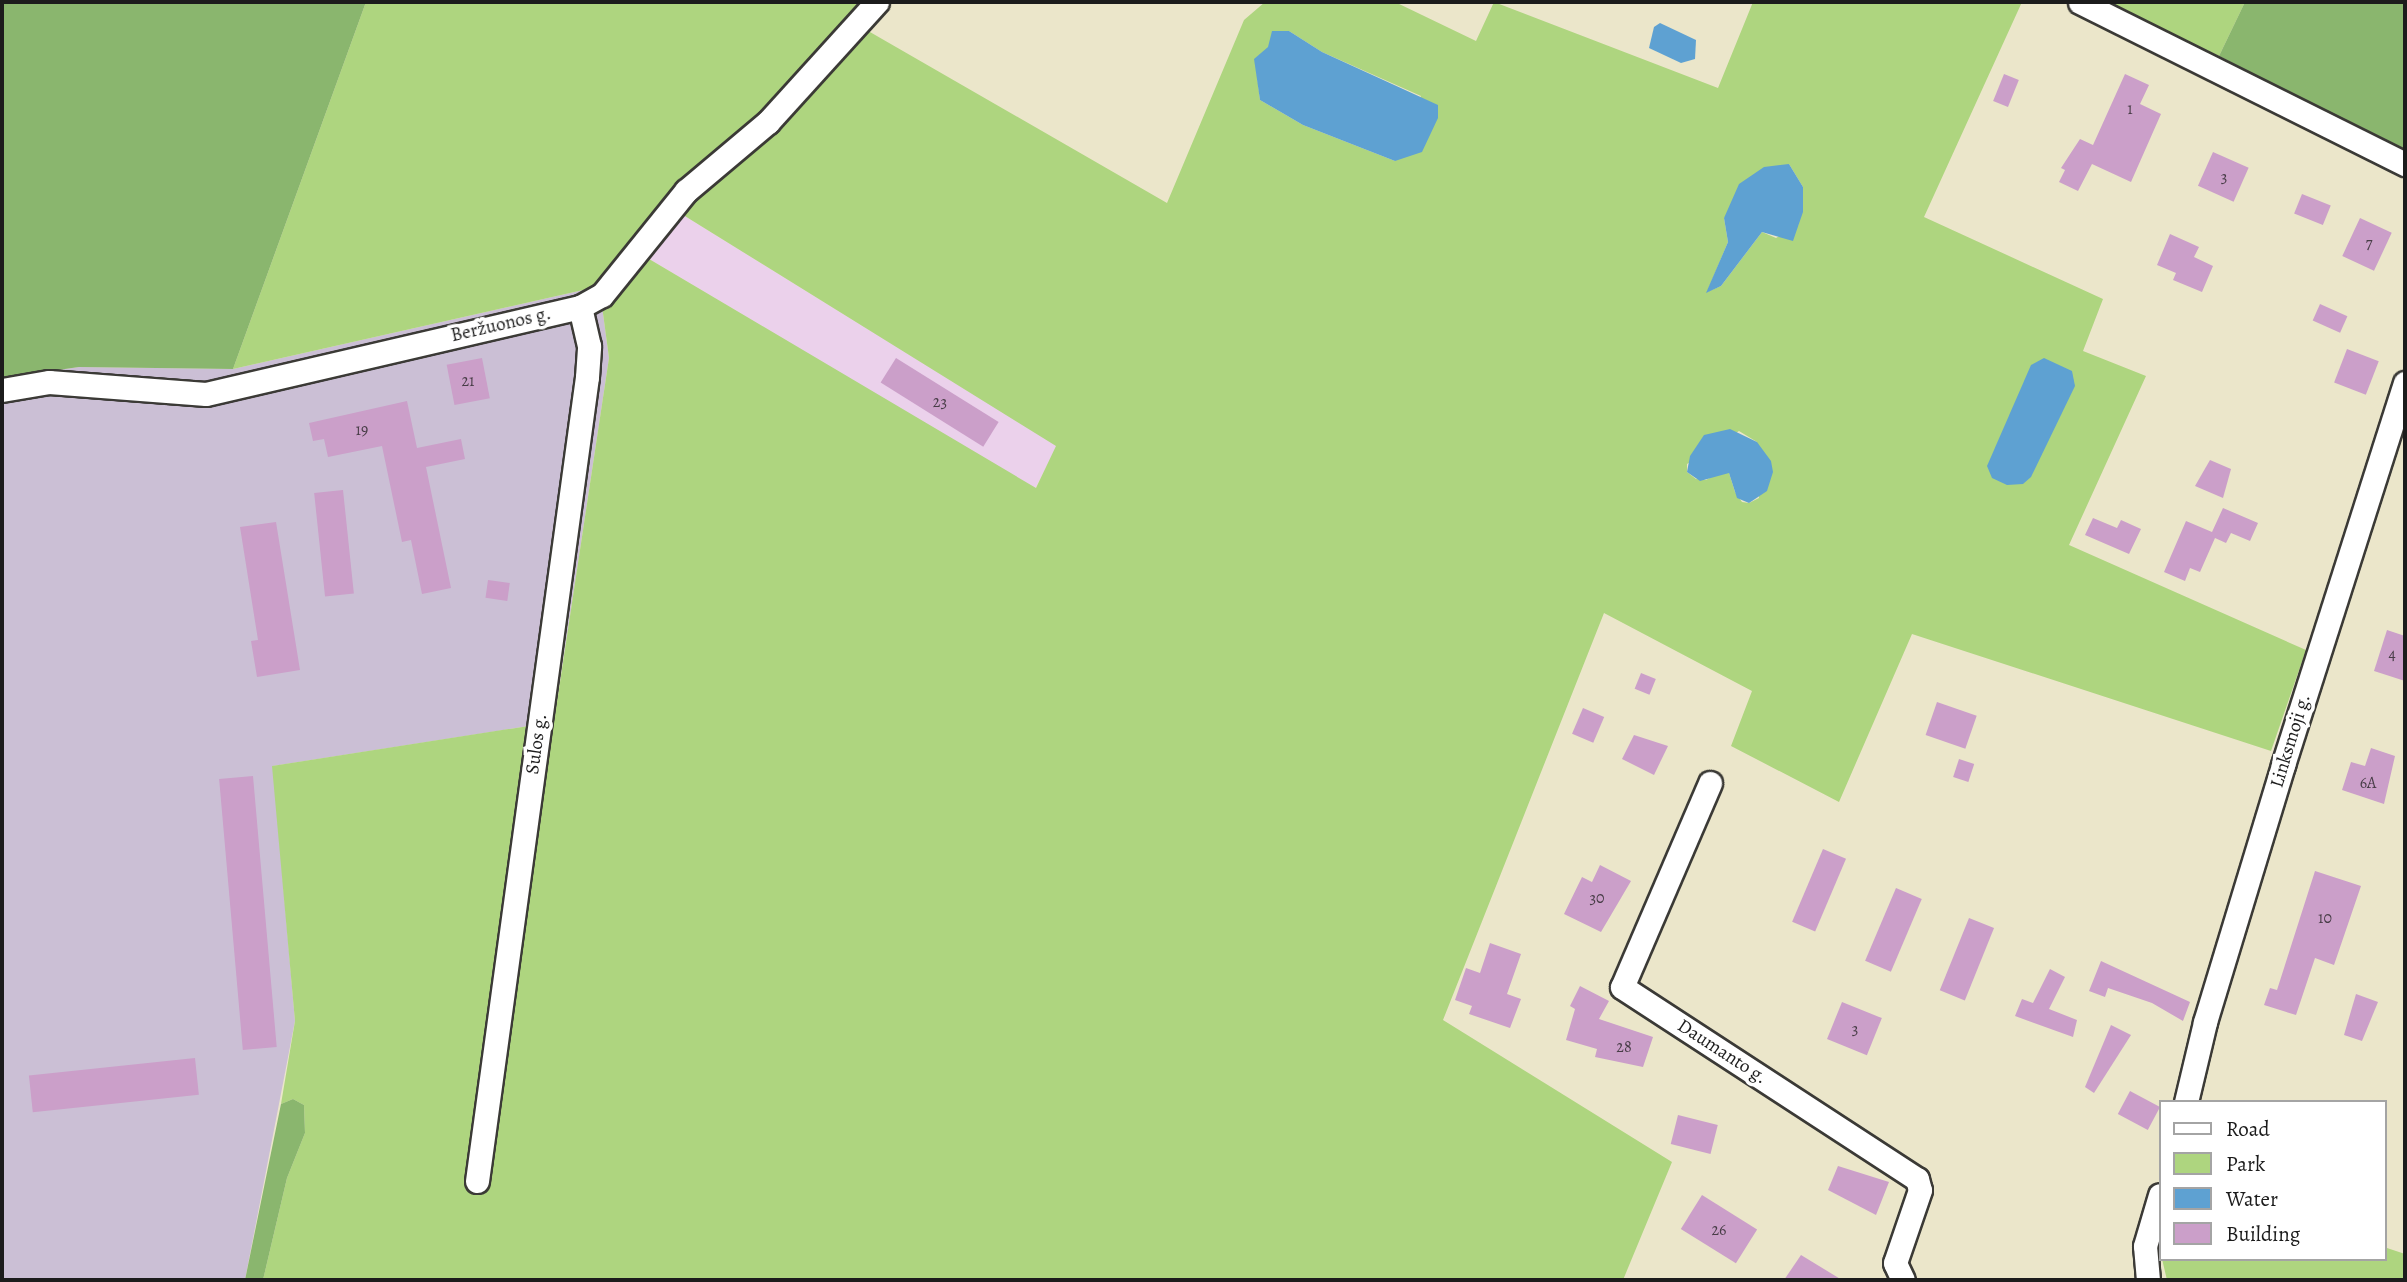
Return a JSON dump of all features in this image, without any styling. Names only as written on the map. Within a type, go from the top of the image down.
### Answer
[{"type":"street","name":"Beržuonos g.","points":[[2,390],[49,382],[206,394],[580,307],[603,295],[686,191],[768,122],[877,2]]},
{"type":"street","points":[[2080,2],[2405,164]]},
{"type":"street","name":"Sulos g.","points":[[477,1181],[587,377],[589,346],[580,307]]},
{"type":"street","name":"Linksmoji g.","points":[[2186,1100],[2205,1022],[2275,791],[2405,383]]},
{"type":"street","name":"Daumanto g.","points":[[1710,783],[1622,988],[1917,1179],[1920,1190],[1895,1263],[1897,1278]]},
{"type":"street","points":[[2148,1280],[2145,1246],[2158,1202]]},
{"type":"shaded area","points":[[680,213],[1057,446],[1035,489],[644,256]]},
{"type":"shaded area","points":[[592,288],[602,306],[609,358],[554,722],[273,766],[295,1021],[245,1280],[2,1280],[2,378],[79,367],[233,369]]},
{"type":"green space","points":[[2,2],[366,2],[233,369],[79,367],[2,378]]},
{"type":"green space","points":[[366,2],[862,2],[773,105],[592,288],[233,369]]},
{"type":"green space","points":[[1265,2],[1395,2],[1476,41],[1494,2],[1718,88],[1753,2],[2022,2],[1924,217],[2103,299],[2083,351],[2146,376],[2069,545],[2306,650],[2271,751],[1912,634],[1839,802],[1731,746],[1752,691],[1604,613],[1443,1020],[1672,1162],[1623,1280],[263,1280],[287,1178],[305,1133],[304,1105],[293,1099],[281,1104],[295,1021],[272,766],[554,722],[609,358],[602,306],[644,256],[1036,488],[1056,446],[680,213],[863,28],[1167,203],[1244,20]],"holes":[[[1289,31],[1322,52],[1421,96],[1395,161],[1303,125],[1260,100],[1255,59]],[[1789,164],[1803,187],[1798,226],[1776,238],[1762,232],[1721,286],[1707,292],[1728,242],[1724,218]],[[1739,431],[1757,442],[1759,498],[1749,503],[1742,502],[1735,492],[1729,473],[1723,471],[1706,480],[1696,479],[1687,472],[1687,464]]]},
{"type":"green space","points":[[2102,2],[2245,2],[2219,56]]},
{"type":"green space","points":[[2245,2],[2405,2],[2405,153],[2219,56]]},
{"type":"green space","points":[[293,1099],[304,1105],[305,1133],[287,1178],[263,1280],[245,1280],[281,1104]]},
{"type":"green space","points":[[2386,1248],[2405,1254],[2405,1280],[2167,1280],[2162,1261],[2386,1261]]},
{"type":"water","points":[[1660,23],[1696,40],[1695,59],[1681,63],[1649,48],[1654,27]]},
{"type":"water","points":[[1272,31],[1289,31],[1322,52],[1438,105],[1438,118],[1422,152],[1395,161],[1303,125],[1260,100],[1254,59],[1268,47]]},
{"type":"water","points":[[1789,164],[1803,187],[1803,212],[1793,241],[1762,232],[1721,286],[1706,293],[1728,242],[1724,218],[1739,184],[1764,167]]},
{"type":"water","points":[[2044,358],[2072,371],[2075,386],[2031,477],[2023,484],[2007,485],[1992,478],[1987,466],[2031,365]]},
{"type":"water","points":[[1730,429],[1757,442],[1771,461],[1773,472],[1767,491],[1749,503],[1737,498],[1729,473],[1700,481],[1687,472],[1690,456],[1704,435]]},
{"type":"building","points":[[2004,74],[2019,80],[2008,107],[1993,101]]},
{"type":"building","points":[[2125,74],[2149,85],[2140,104],[2161,114],[2131,182],[2092,164],[2078,191],[2059,182],[2065,170],[2061,168],[2080,139],[2093,145]]},
{"type":"building","points":[[2213,152],[2249,168],[2234,202],[2198,186]]},
{"type":"building","points":[[2302,194],[2331,206],[2323,225],[2294,213]]},
{"type":"building","points":[[2360,218],[2392,233],[2374,271],[2342,256]]},
{"type":"building","points":[[2170,234],[2199,247],[2194,257],[2213,266],[2202,292],[2173,280],[2176,273],[2157,265]]},
{"type":"building","points":[[2320,304],[2347,316],[2340,333],[2313,320]]},
{"type":"building","points":[[2347,349],[2379,361],[2366,395],[2334,383]]},
{"type":"building","points":[[482,358],[490,398],[454,405],[447,365]]},
{"type":"building","points":[[896,358],[999,422],[983,447],[881,383]]},
{"type":"building","points":[[407,401],[417,448],[461,439],[465,459],[426,467],[451,588],[422,594],[411,540],[402,542],[382,446],[328,457],[324,439],[313,441],[309,423]]},
{"type":"building","points":[[2210,460],[2231,469],[2223,498],[2195,486]]},
{"type":"building","points":[[343,490],[354,593],[325,596],[314,493]]},
{"type":"building","points":[[2223,508],[2258,523],[2250,541],[2231,533],[2226,543],[2215,538],[2200,572],[2190,568],[2185,581],[2164,572],[2186,521],[2212,532]]},
{"type":"building","points":[[2093,518],[2117,528],[2121,520],[2141,529],[2129,554],[2085,535]]},
{"type":"building","points":[[276,522],[300,670],[257,677],[251,641],[258,640],[240,527]]},
{"type":"building","points":[[488,580],[510,583],[507,601],[485,598]]},
{"type":"building","points":[[2387,630],[2405,636],[2405,681],[2374,671]]},
{"type":"building","points":[[1641,673],[1656,679],[1649,695],[1635,689]]},
{"type":"building","points":[[1937,702],[1977,716],[1965,749],[1926,735]]},
{"type":"building","points":[[1583,708],[1604,717],[1593,743],[1572,734]]},
{"type":"building","points":[[1634,735],[1668,746],[1654,775],[1622,759]]},
{"type":"building","points":[[2371,748],[2395,756],[2384,804],[2342,790],[2351,762],[2365,766]]},
{"type":"building","points":[[1959,759],[1974,764],[1968,782],[1953,777]]},
{"type":"building","points":[[253,776],[277,1047],[243,1050],[219,779]]},
{"type":"building","points":[[1823,849],[1846,859],[1815,931],[1792,922]]},
{"type":"building","points":[[1600,865],[1631,881],[1601,932],[1564,914],[1582,877],[1592,882]]},
{"type":"building","points":[[2315,871],[2361,886],[2334,965],[2315,958],[2296,1015],[2264,1005],[2270,988],[2277,990]]},
{"type":"building","points":[[1896,888],[1922,899],[1891,972],[1865,961]]},
{"type":"building","points":[[1969,918],[1994,928],[1965,1000],[1940,990]]},
{"type":"building","points":[[1490,943],[1521,954],[1507,994],[1521,999],[1510,1028],[1469,1014],[1472,1006],[1455,1000],[1466,968],[1480,973]]},
{"type":"building","points":[[2101,961],[2190,1002],[2183,1021],[2152,1003],[2108,988],[2105,997],[2089,991]]},
{"type":"building","points":[[2050,969],[2065,977],[2049,1009],[2077,1020],[2073,1037],[2015,1016],[2022,999],[2033,1003]]},
{"type":"building","points":[[1580,986],[1609,1001],[1599,1019],[1653,1037],[1643,1067],[1595,1057],[1597,1049],[1566,1040],[1575,1009],[1570,1006]]},
{"type":"building","points":[[2356,994],[2378,1002],[2362,1041],[2344,1035]]},
{"type":"building","points":[[1842,1002],[1882,1018],[1867,1055],[1827,1039]]},
{"type":"building","points":[[2111,1025],[2131,1035],[2094,1093],[2085,1087]]},
{"type":"building","points":[[195,1058],[199,1095],[33,1112],[29,1075]]},
{"type":"building","points":[[2130,1091],[2158,1106],[2148,1130],[2118,1114]]},
{"type":"building","points":[[1678,1115],[1718,1125],[1711,1154],[1671,1144]]},
{"type":"building","points":[[1838,1166],[1889,1182],[1876,1215],[1828,1190]]},
{"type":"building","points":[[1702,1195],[1757,1229],[1736,1263],[1681,1229]]},
{"type":"building","points":[[1801,1255],[1842,1280],[1784,1280]]}]
